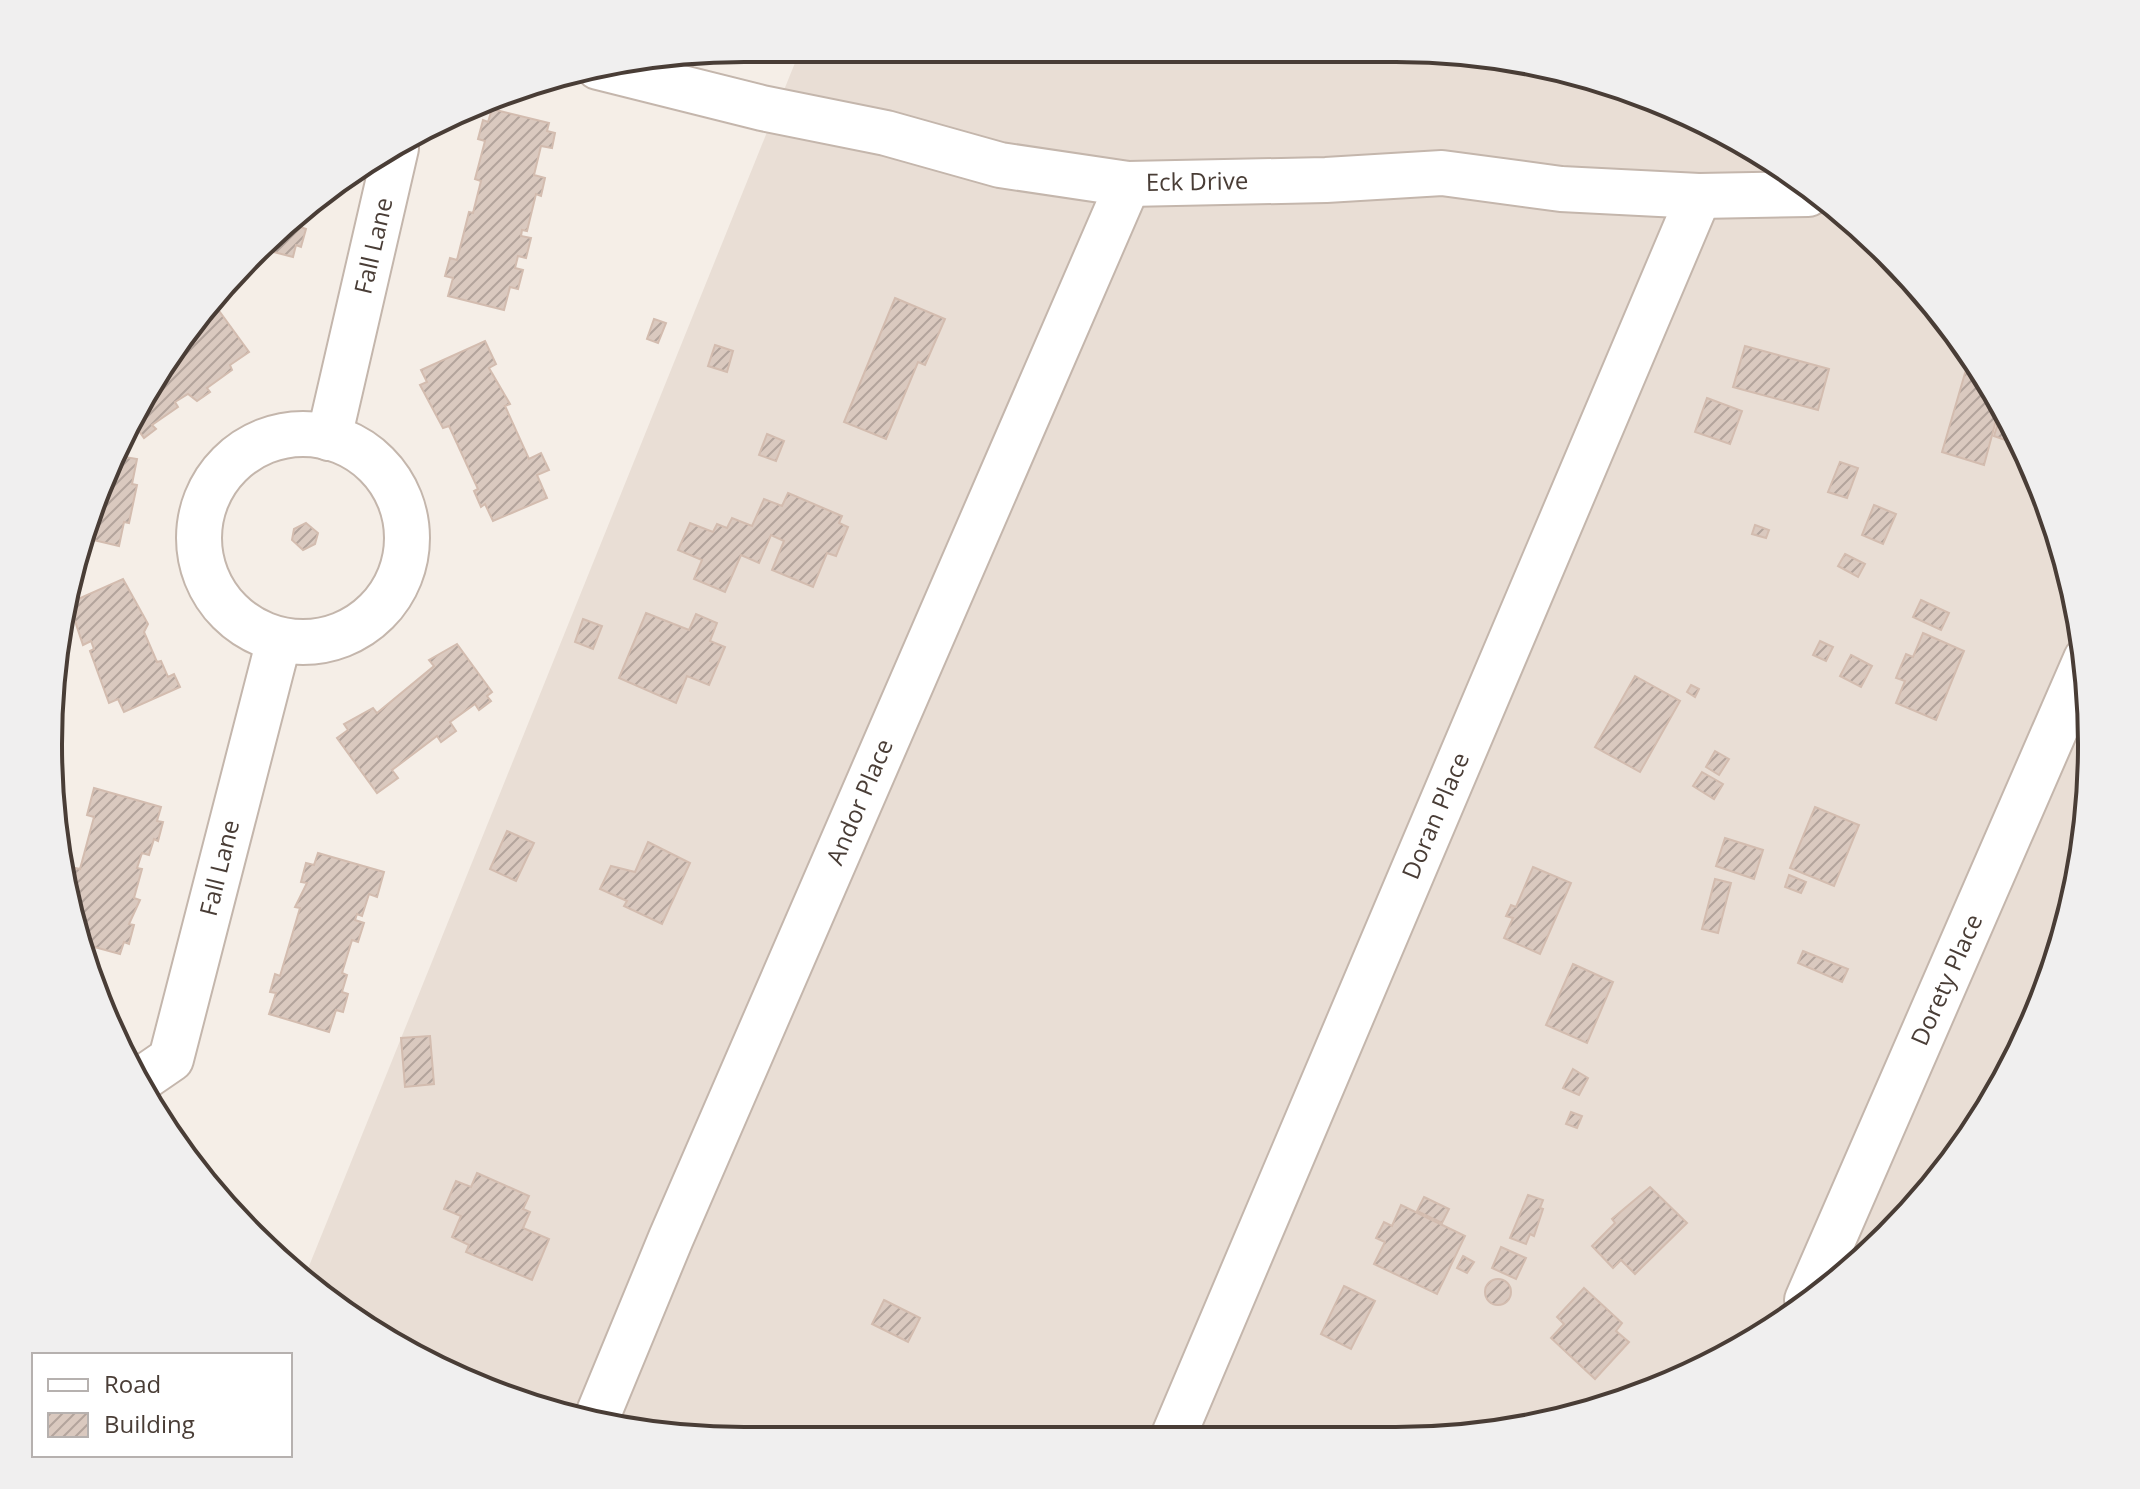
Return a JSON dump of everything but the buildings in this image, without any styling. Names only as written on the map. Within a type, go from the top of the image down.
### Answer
[{"type":"street","name":"Eck Drive","points":[[623,73],[762,108],[886,133],[1000,165],[1128,184],[1326,180],[1442,173],[1561,189],[1699,196],[1799,194]]},
{"type":"street","name":"Fall Lane","points":[[329,438],[393,159]]},
{"type":"street","name":"Andor Place","points":[[599,1411],[677,1224],[1128,184]]},
{"type":"street","name":"Doran Place","points":[[1177,1427],[1699,196]]},
{"type":"street","points":[[309,434],[329,438],[364,452],[385,472],[404,511],[407,554],[400,582],[384,606],[362,625],[336,638],[308,643],[279,640],[243,623],[215,595],[200,557],[201,517],[216,481],[244,452],[280,436],[309,434]]},
{"type":"street","name":"Fall Lane","points":[[147,1075],[171,1059],[279,640]]},
{"type":"street","name":"Dorety Place","points":[[1814,1283],[2075,684]]},
{"type":"shaded area","points":[[795,62],[1440,63],[1529,75],[1615,98],[1697,132],[1737,153],[1775,177],[1846,231],[1909,294],[1937,329],[1987,403],[2008,443],[2042,525],[2055,568],[2065,611],[2077,700],[2077,789],[2072,834],[2065,878],[2042,964],[2008,1046],[1987,1086],[1963,1124],[1909,1195],[1846,1258],[1811,1286],[1737,1336],[1697,1357],[1615,1391],[1572,1404],[1529,1414],[1440,1426],[700,1426],[611,1414],[568,1404],[483,1375],[403,1336],[308,1269]]}]
